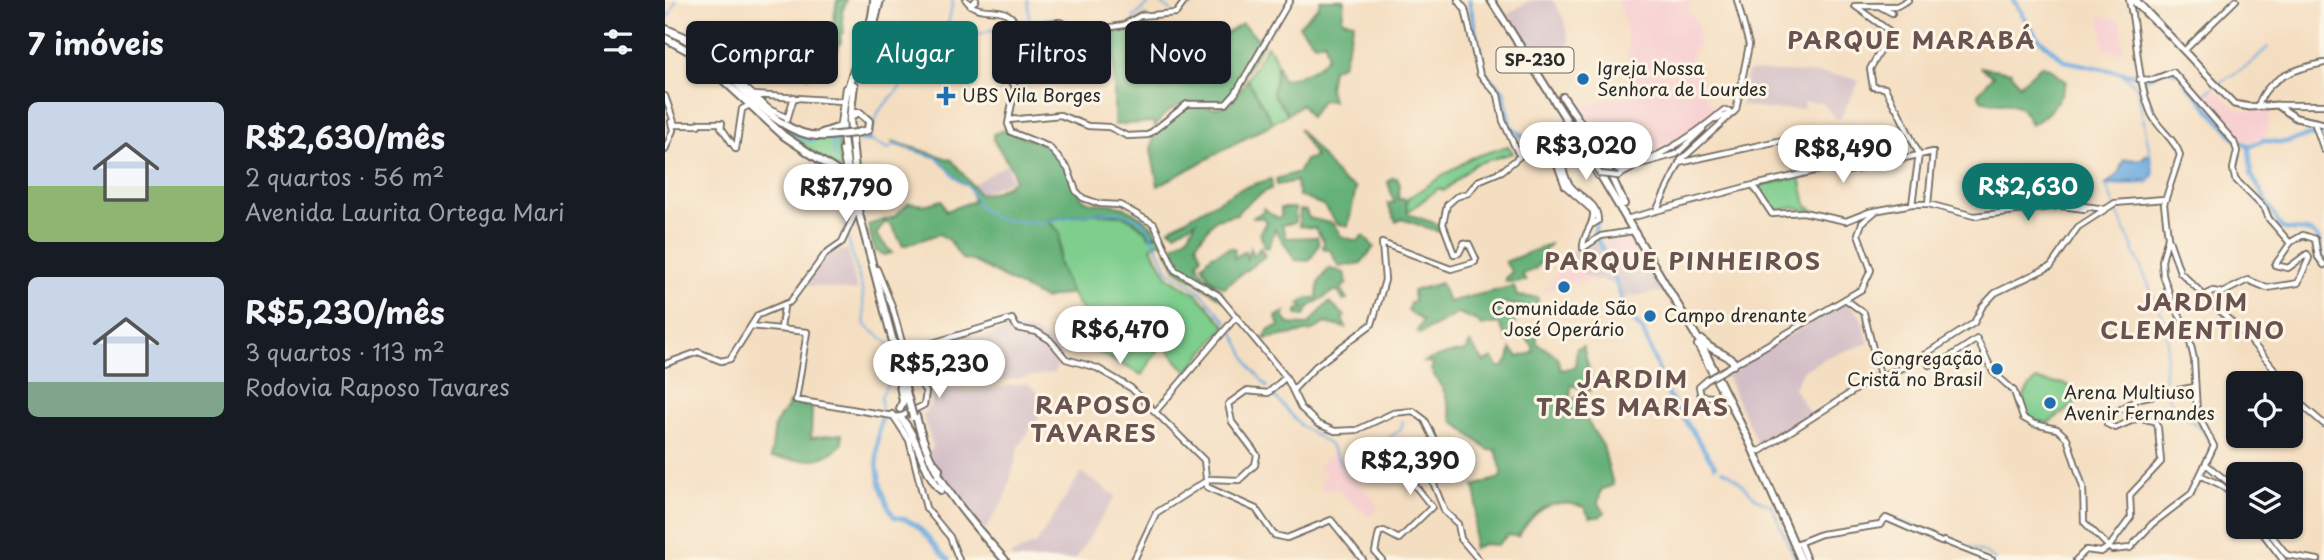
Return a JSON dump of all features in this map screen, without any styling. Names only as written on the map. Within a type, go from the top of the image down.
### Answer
[{"type":"highway","points":[[873,21],[877,0]]},
{"type":"highway","name":"SP-230","points":[[1495,0],[1624,205],[1627,218],[1717,370],[1804,560]]},
{"type":"highway","name":"SP-230","points":[[1495,0],[1515,37],[1614,177]]},
{"type":"highway","points":[[665,29],[695,45],[746,90],[774,127],[847,178]]},
{"type":"highway","points":[[665,38],[690,50],[732,88],[786,122],[798,133],[828,136],[868,130],[869,121],[859,113],[850,119]]},
{"type":"highway","points":[[1537,69],[1543,86]]},
{"type":"highway","points":[[853,84],[843,112],[847,166],[893,347],[904,413],[928,472]]},
{"type":"highway","points":[[854,85],[850,119],[858,196]]},
{"type":"highway","points":[[854,85],[846,116],[849,160],[906,382],[904,413],[942,487],[1005,559]]},
{"type":"highway","points":[[1558,99],[1586,129],[1614,177],[1624,205]]},
{"type":"highway","points":[[798,133],[817,134],[840,127]]},
{"type":"highway","points":[[1614,177],[1627,218]]},
{"type":"highway","name":"SP-230","points":[[1627,218],[1670,289],[1756,453]]},
{"type":"highway","points":[[1699,342],[1708,348],[1724,352],[1732,364]]},
{"type":"highway","points":[[1717,370],[1714,358],[1718,353],[1726,355],[1732,364]]},
{"type":"highway","points":[[906,382],[911,372]]},
{"type":"highway","points":[[904,413],[924,444],[942,487]]},
{"type":"highway","points":[[1734,415],[1742,426]]},
{"type":"highway","points":[[917,465],[928,472],[1005,559]]},
{"type":"highway","points":[[983,535],[997,544]]},
{"type":"main road","points":[[966,0],[981,10],[1005,12],[1012,16],[1013,21]]},
{"type":"main road","points":[[970,5],[976,0]]},
{"type":"main road","points":[[1111,27],[1140,16],[1176,13],[1187,0]]},
{"type":"main road","points":[[1010,120],[1060,115],[1088,126],[1109,127],[1127,136],[1148,135],[1187,104],[1229,102],[1290,0]]},
{"type":"main road","points":[[1569,137],[1582,146],[1600,174],[1614,177],[1643,163],[1680,152],[1719,123],[1732,112],[1748,64],[1749,45],[1737,0]]},
{"type":"main road","points":[[1908,0],[1890,9],[1854,6],[1884,26],[1888,33],[1886,42],[1870,66],[1896,108],[1919,154],[1912,204]]},
{"type":"main road","points":[[2186,49],[2236,0]]},
{"type":"main road","points":[[1459,1],[1465,9],[1480,75],[1498,95],[1509,139],[1519,154]]},
{"type":"main road","points":[[2133,2],[2186,49],[2234,104],[2258,107],[2324,105]]},
{"type":"main road","points":[[1717,370],[1720,395],[1756,453],[1880,375],[1977,339],[1993,372],[2014,390],[2023,418],[2032,424],[2054,425],[2067,438],[2083,487],[2082,520],[2109,547],[2116,551],[2130,548],[2150,526],[2186,500],[2208,464],[2214,444],[2197,416],[2194,359],[2188,333],[2173,304],[2163,275],[2162,261],[2168,246],[2164,198],[2180,155],[2153,119],[2139,80],[2133,2]]},
{"type":"main road","points":[[2258,107],[2263,92],[2271,83],[2309,66],[2324,63]]},
{"type":"main road","points":[[2139,80],[2148,81],[2173,72],[2234,142],[2237,151],[2233,169],[2235,179],[2260,204],[2290,243]]},
{"type":"main road","points":[[665,364],[698,352],[722,361],[730,359],[762,312],[783,308],[800,291],[826,253],[842,242],[855,219],[856,211],[847,178],[840,127],[841,101],[852,76]]},
{"type":"main road","points":[[1012,84],[1014,87],[1008,127],[1014,134],[1049,147],[1068,169],[1076,191],[1083,198],[1100,204],[1120,205],[1154,224],[1175,270],[1216,294],[1286,377],[1298,404],[1309,416],[1324,427],[1335,430],[1363,428],[1398,411],[1418,413],[1436,439],[1402,469],[1432,507],[1399,539],[1384,531],[1378,535],[1375,552],[1382,560]]},
{"type":"main road","points":[[1543,86],[1558,99],[1569,137],[1648,252]]},
{"type":"main road","points":[[732,88],[740,99],[741,116]]},
{"type":"main road","points":[[746,90],[757,105]]},
{"type":"main road","points":[[673,124],[720,125],[736,149],[742,109],[794,97],[841,101]]},
{"type":"main road","points":[[786,122],[794,97]]},
{"type":"main road","points":[[740,99],[757,105]]},
{"type":"main road","points":[[665,100],[673,124],[665,150]]},
{"type":"main road","points":[[2277,105],[2294,117],[2324,124]]},
{"type":"main road","points":[[1602,155],[1614,165],[1641,161],[1675,146],[1724,110],[1732,112]]},
{"type":"main road","points":[[1660,207],[1679,163],[1712,133],[1723,116],[1732,112]]},
{"type":"main road","points":[[2314,122],[2324,150]]},
{"type":"main road","points":[[665,139],[673,124]]},
{"type":"main road","points":[[1679,163],[1801,136],[1846,164],[1860,169]]},
{"type":"main road","points":[[1293,390],[1316,366],[1371,327],[1385,280],[1382,243],[1449,268],[1467,265],[1474,258],[1469,244],[1463,242],[1457,252],[1453,252],[1443,219],[1446,208],[1454,199],[1468,193],[1478,181],[1499,172],[1519,154],[1552,146],[1569,137]]},
{"type":"main road","points":[[1552,146],[1565,186],[1593,211],[1595,223]]},
{"type":"main road","points":[[1552,146],[1569,183],[1595,206],[1595,223],[1584,237],[1583,248],[1596,240],[1633,231]]},
{"type":"main road","points":[[1675,146],[1679,146],[1680,152]]},
{"type":"main road","points":[[1831,167],[1842,172],[1933,152],[1930,202]]},
{"type":"main road","points":[[1627,218],[1660,207],[1846,164]]},
{"type":"main road","points":[[1614,165],[1614,177]]},
{"type":"main road","points":[[1755,185],[1772,214],[1803,212],[1806,215],[1848,221],[1876,211],[1930,202],[1971,216],[2061,205],[2098,211]]},
{"type":"main road","points":[[1928,357],[1975,322],[1986,302],[1998,291],[2051,266],[2062,254],[2074,230],[2098,211],[2113,203],[2164,198]]},
{"type":"main road","points":[[1720,395],[1705,398],[1699,394],[1699,386],[1717,370],[1846,299],[1869,278],[1870,266],[1858,234],[1868,214]]},
{"type":"main road","points":[[855,219],[871,260]]},
{"type":"main road","points":[[2204,296],[2213,291],[2223,293],[2248,280],[2267,288],[2298,283],[2309,258],[2307,254],[2287,268],[2275,266],[2290,243],[2303,235],[2313,237],[2324,265]]},
{"type":"main road","points":[[2168,246],[2181,273],[2249,339],[2276,371]]},
{"type":"main road","points":[[753,324],[807,332],[796,400],[904,413],[926,402],[926,392],[911,372],[892,306],[877,269]]},
{"type":"main road","points":[[1846,299],[1864,313],[1880,375]]},
{"type":"main road","points":[[781,328],[783,308]]},
{"type":"main road","points":[[1156,411],[1236,317]]},
{"type":"main road","points":[[906,359],[929,344],[1012,319],[1017,328],[1033,330],[1050,340],[1066,359],[1102,370],[1131,387],[1207,465],[1207,484]]},
{"type":"main road","points":[[1134,560],[1154,514],[1218,478],[1239,480],[1255,465],[1257,455],[1234,424],[1227,407],[1231,400],[1246,391],[1270,391],[1286,377]]},
{"type":"main road","points":[[2075,560],[2086,550],[2101,552],[2109,547],[2131,517],[2130,495],[2160,464],[2162,456],[2158,425],[2154,420],[2138,418],[2115,428],[2108,425],[2107,419],[2136,400],[2194,387]]},
{"type":"main road","points":[[2303,407],[2324,424]]},
{"type":"main road","points":[[904,413],[926,508],[950,537],[959,560]]},
{"type":"main road","points":[[1415,458],[1433,482],[1445,512],[1458,524],[1463,542],[1479,560]]},
{"type":"main road","points":[[2208,464],[2226,479]]},
{"type":"main road","points":[[2202,476],[2226,489]]},
{"type":"main road","points":[[1207,484],[1256,509],[1270,532],[1287,538],[1331,520],[1363,560]]},
{"type":"main road","points":[[1796,543],[1821,534],[1879,525],[1886,518],[1992,560]]},
{"type":"main road","points":[[2269,539],[2286,557],[2318,560]]},
{"type":"main road","points":[[2273,539],[2286,557]]},
{"type":"shaded area","points":[[1531,0],[1552,0],[1563,17],[1570,44],[1541,65],[1508,14]]},
{"type":"shaded area","points":[[1616,0],[1690,0],[1688,10],[1697,21],[1699,39],[1688,64],[1667,73],[1642,69],[1628,80],[1628,37]]},
{"type":"shaded area","points":[[2100,15],[2121,21],[2124,53],[2105,50]]},
{"type":"shaded area","points":[[1693,63],[1700,65],[1703,91],[1709,102],[1724,107],[1692,134],[1653,155],[1614,163],[1607,160],[1574,108],[1627,95],[1630,79],[1637,72],[1670,75]]},
{"type":"shaded area","points":[[1748,71],[1810,73],[1855,78],[1859,82],[1840,119],[1835,118],[1823,103],[1805,102],[1803,109],[1769,110],[1741,105]]},
{"type":"shaded area","points":[[2214,89],[2240,111],[2271,109],[2265,137],[2251,144],[2228,128],[2203,100]]},
{"type":"shaded area","points":[[1007,164],[1011,180],[979,194],[972,185]]},
{"type":"shaded area","points":[[1633,232],[1647,257],[1611,264],[1603,242],[1608,241],[1609,236]]},
{"type":"shaded area","points":[[1595,242],[1604,252],[1614,284],[1589,278],[1565,260],[1571,251]]},
{"type":"shaded area","points":[[848,249],[857,291],[806,285],[829,254]]},
{"type":"shaded area","points":[[1647,257],[1643,262],[1649,267],[1652,265],[1667,291],[1623,298],[1611,264]]},
{"type":"shaded area","points":[[1565,260],[1588,278],[1588,281],[1566,282],[1544,292]]},
{"type":"shaded area","points":[[1848,304],[1861,317],[1869,343],[1829,356],[1802,371],[1794,388],[1811,416],[1760,449],[1725,373],[1840,305]]},
{"type":"shaded area","points":[[1012,328],[1030,330],[1049,340],[1061,355],[1054,373],[968,386],[919,372],[915,357],[920,353],[968,341],[967,335],[971,333],[974,340]]},
{"type":"shaded area","points":[[1027,383],[1042,396],[1043,411],[1019,446],[1005,499],[984,532],[950,492],[929,454],[933,446],[922,415],[931,405],[934,390],[975,391]]},
{"type":"shaded area","points":[[1333,452],[1340,459],[1343,471],[1347,468],[1379,506],[1369,517],[1336,488],[1319,492],[1326,472],[1318,467]]},
{"type":"shaded area","points":[[1081,473],[1116,496],[1075,560],[1014,560],[1010,555],[1036,544]]},
{"type":"green space","points":[[837,0],[847,0],[842,12],[844,33],[840,34],[838,48],[838,21],[834,21]]},
{"type":"green space","points":[[1320,0],[1344,0],[1342,20],[1354,22],[1343,64],[1332,69],[1329,88],[1332,101],[1322,100],[1310,117],[1302,104],[1288,114],[1273,94],[1278,64],[1282,80],[1308,72],[1319,66],[1328,56],[1325,41],[1315,44],[1299,26],[1319,6]]},
{"type":"green space","points":[[1242,24],[1263,43],[1227,102],[1206,101],[1176,107],[1161,119],[1155,128],[1154,122],[1114,125],[1114,32],[1125,26],[1125,84],[1231,84],[1231,31]]},
{"type":"green space","points":[[1267,46],[1276,62],[1273,94],[1288,114],[1273,123],[1247,79]]},
{"type":"green space","points":[[2041,66],[2050,68],[2066,82],[2053,107],[2031,125],[2016,105],[1981,100],[1978,94],[1993,76],[1980,67],[2011,72],[2019,85]]},
{"type":"green space","points":[[1247,79],[1273,123],[1158,186],[1151,150],[1154,133],[1186,106],[1216,108],[1230,104]]},
{"type":"green space","points":[[780,125],[803,137],[838,139],[842,171],[777,128]]},
{"type":"green space","points":[[1007,129],[1043,144],[1054,152],[1083,199],[1127,209],[1145,220],[1157,234],[1151,237],[1140,225],[1128,218],[1103,212],[1047,220],[1060,233],[1058,262],[1071,293],[1044,299],[973,261],[962,259],[949,240],[939,234],[903,246],[892,226],[885,222],[876,235],[892,253],[885,255],[874,250],[868,225],[894,217],[909,203],[924,205],[942,200],[946,211],[974,201],[969,186],[959,181],[938,158],[893,144],[892,141],[952,160],[979,194],[984,194],[998,190],[1014,180],[1013,171],[993,139],[993,134]]},
{"type":"green space","points":[[1299,129],[1343,182],[1356,188],[1348,226],[1337,224],[1323,205],[1299,196],[1296,181],[1277,185],[1276,179],[1299,172],[1305,160],[1315,157]]},
{"type":"green space","points":[[1508,146],[1513,153],[1475,164],[1444,191],[1439,188],[1409,211],[1406,207],[1408,198],[1471,158]]},
{"type":"green space","points":[[1800,177],[1806,205],[1818,213],[1795,207],[1773,211],[1758,186]]},
{"type":"green space","points":[[1397,178],[1400,185],[1398,199],[1405,199],[1408,214],[1443,226],[1445,234],[1402,219],[1396,222],[1387,203],[1394,203],[1388,182]]},
{"type":"green space","points":[[1271,179],[1272,188],[1247,203],[1237,214],[1216,219],[1196,244],[1202,256],[1198,262],[1200,268],[1220,290],[1224,300],[1176,269],[1167,251],[1188,236],[1196,221],[1175,233],[1169,229],[1239,189]]},
{"type":"green space","points":[[1263,208],[1278,218],[1281,216],[1281,208],[1295,208],[1295,223],[1282,225],[1286,238],[1317,237],[1319,245],[1309,261],[1295,260],[1275,229],[1268,248],[1264,247],[1260,232],[1266,222],[1263,218],[1252,218],[1263,212]]},
{"type":"green space","points":[[1300,210],[1306,211],[1309,218],[1333,224],[1342,237],[1358,241],[1363,235],[1374,247],[1361,263],[1339,267],[1330,250],[1323,248],[1324,241],[1315,228],[1299,226]]},
{"type":"green space","points":[[1090,214],[1124,216],[1137,223],[1150,237],[1158,235],[1161,241],[1151,247],[1168,277],[1198,295],[1226,326],[1187,372],[1162,343],[1142,375],[1078,342],[1086,317],[1064,282],[1058,262],[1061,251],[1058,230],[1048,220]]},
{"type":"green space","points":[[1550,244],[1543,253],[1545,258],[1534,270],[1522,274],[1526,281],[1506,282],[1505,278],[1512,272],[1505,262]]},
{"type":"green space","points":[[1231,247],[1235,249],[1234,258],[1245,251],[1247,259],[1250,248],[1254,257],[1260,247],[1265,256],[1224,287],[1211,279],[1202,265],[1212,255]]},
{"type":"green space","points":[[1329,268],[1344,273],[1347,284],[1341,288],[1347,299],[1343,300],[1338,291],[1334,291],[1309,307],[1304,316],[1297,315],[1297,310],[1304,308],[1299,304],[1308,298],[1317,298],[1319,282]]},
{"type":"green space","points":[[1441,283],[1448,302],[1514,286],[1517,296],[1538,298],[1537,309],[1503,303],[1496,308],[1515,323],[1508,341],[1499,323],[1481,326],[1477,321],[1458,313],[1420,334],[1417,331],[1423,321],[1408,311],[1410,303],[1414,302],[1413,291]]},
{"type":"green space","points":[[1329,302],[1345,316],[1342,319],[1346,328],[1325,323],[1312,331],[1264,339],[1269,329],[1279,326],[1276,316],[1285,312],[1283,317],[1289,324],[1308,325]]},
{"type":"green space","points":[[1537,327],[1537,343],[1558,357],[1561,370],[1575,367],[1577,348],[1583,346],[1590,373],[1590,391],[1571,385],[1570,401],[1583,394],[1586,398],[1577,405],[1603,446],[1613,485],[1601,490],[1598,503],[1605,512],[1599,517],[1590,517],[1584,507],[1572,504],[1553,505],[1537,513],[1518,537],[1508,535],[1497,545],[1483,544],[1473,549],[1477,498],[1474,486],[1500,478],[1502,471],[1496,450],[1488,450],[1453,421],[1444,391],[1431,370],[1433,363],[1424,362],[1466,351],[1470,343],[1484,362],[1493,358],[1498,367],[1503,367],[1509,360],[1511,349],[1518,357],[1533,353],[1534,348],[1525,337]]},
{"type":"green space","name":"Arena Multiuso Avenir Fernandes","points":[[2036,380],[2062,383],[2071,387],[2080,401],[2048,423],[2030,418],[2025,413],[2023,401]]},
{"type":"green space","points":[[791,401],[812,408],[811,438],[842,434],[842,444],[817,459],[771,458],[775,424]]},
{"type":"water","points":[[2150,155],[2153,172],[2150,180],[2106,185],[2118,174],[2124,160],[2141,159]]},
{"type":"waterway","points":[[673,9],[676,0]]},
{"type":"waterway","points":[[949,21],[953,0]]},
{"type":"waterway","points":[[1028,0],[1030,21]]},
{"type":"waterway","points":[[1133,18],[1153,0]]},
{"type":"waterway","points":[[1156,0],[1171,11]]},
{"type":"waterway","points":[[1469,0],[1484,73],[1503,91],[1510,126],[1521,135],[1551,146]]},
{"type":"waterway","points":[[2013,0],[2037,37],[2065,61],[2148,78],[2167,68],[2176,73]]},
{"type":"waterway","points":[[667,19],[671,12]]},
{"type":"waterway","points":[[1017,21],[1054,18],[1062,21]]},
{"type":"waterway","points":[[992,30],[971,37],[941,42],[917,57],[898,90],[879,111],[869,140],[889,149],[893,144],[938,158],[959,181],[968,186],[980,208],[996,219],[1037,223],[1089,213],[1117,212],[1138,219],[1148,228],[1168,270],[1200,291],[1228,323]]},
{"type":"waterway","points":[[2219,83],[2250,64],[2268,47]]},
{"type":"waterway","points":[[2119,71],[2137,87],[2154,174],[2148,183],[2107,186],[2108,191],[2166,325],[2168,342],[2165,378],[2168,396],[2172,404],[2205,434],[2210,450]]},
{"type":"waterway","points":[[2184,81],[2236,139],[2249,147],[2251,174],[2281,227],[2315,235],[2323,261]]},
{"type":"waterway","points":[[2200,99],[2214,86]]},
{"type":"waterway","points":[[768,116],[793,135],[812,140]]},
{"type":"waterway","points":[[2249,147],[2264,140],[2283,142],[2308,136],[2324,136]]},
{"type":"waterway","points":[[857,139],[869,140]]},
{"type":"waterway","points":[[832,140],[836,158]]},
{"type":"waterway","points":[[832,140],[837,140]]},
{"type":"waterway","points":[[839,175],[844,186],[845,231]]},
{"type":"waterway","points":[[1597,221],[1594,234],[1605,253],[1627,313],[1643,331],[1668,394],[1715,466]]},
{"type":"waterway","points":[[848,238],[862,289],[865,325],[890,345],[894,372],[881,396],[882,414]]},
{"type":"waterway","points":[[1231,327],[1252,369],[1268,387]]},
{"type":"waterway","points":[[908,361],[926,387],[926,406]]},
{"type":"waterway","points":[[1273,394],[1300,425],[1329,444],[1344,468]]},
{"type":"waterway","points":[[882,415],[877,442],[877,468],[888,505],[894,517],[912,522],[949,560]]},
{"type":"waterway","points":[[1373,451],[1401,429],[1403,421]]},
{"type":"waterway","points":[[1348,462],[1368,454]]},
{"type":"waterway","points":[[1722,470],[1735,478],[1757,499],[1771,505],[1796,560]]},
{"type":"waterway","points":[[2219,482],[2226,487]]},
{"type":"waterway","points":[[1888,516],[1983,552],[1995,560]]},
{"type":"waterway","points":[[2271,539],[2283,554]]},
{"type":"place","name":"Igreja Nossa Senhora de Lourdes","points":[[1583,79]]},
{"type":"place","name":"UBS Vila Borges","points":[[946,96]]},
{"type":"place","name":"Comunidade São José Operário","points":[[1564,287]]},
{"type":"place","name":"Campo drenante","points":[[1650,316]]},
{"type":"place","name":"Congregação Cristã no Brasil","points":[[1997,369]]},
{"type":"place","name":"Arena Multiuso Avenir Fernandes","points":[[2050,403]]},
{"type":"district","name":"PARQUE MARABÁ","points":[[1912,41]]},
{"type":"district","name":"PARQUE PINHEIROS","points":[[1683,262]]},
{"type":"district","name":"JARDIM CLEMENTINO","points":[[2193,317]]},
{"type":"district","name":"JARDIM TRÊS MARIAS","points":[[1633,394]]},
{"type":"district","name":"RAPOSO TAVARES","points":[[1094,420]]}]
